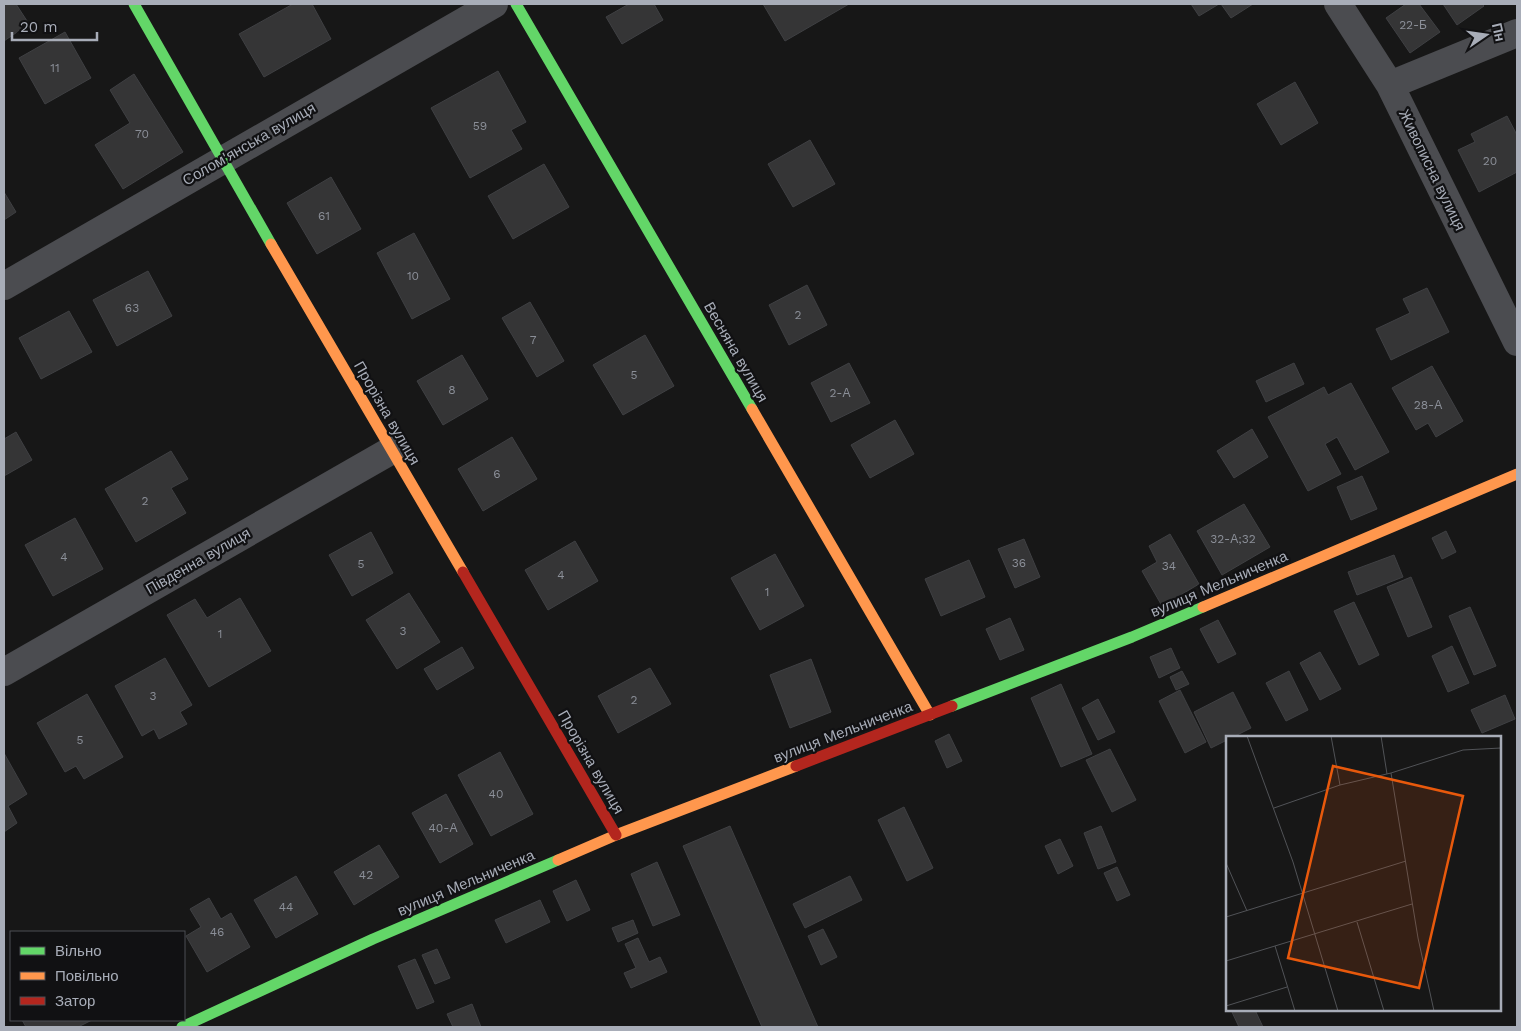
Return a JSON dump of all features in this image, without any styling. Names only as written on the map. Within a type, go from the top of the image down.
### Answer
[{"type":"street","name":"Прорізна вулиця","points":[[134,4],[222,159],[616,835]]},
{"type":"street","name":"Солом'янська вулиця","points":[[4,286],[494,4]]},
{"type":"street","name":"Весняна вулиця","points":[[516,4],[930,715]]},
{"type":"street","name":"Живописна вулиця","points":[[1338,4],[1390,85],[1517,342]]},
{"type":"street","points":[[1390,85],[1517,33]]},
{"type":"street","name":"Південна вулиця","points":[[4,672],[392,450]]},
{"type":"street","name":"вулиця Мельниченка","points":[[182,1027],[373,939],[616,835],[1132,637],[1517,474]]},
{"type":"building","points":[[4,4],[16,4],[29,24],[4,41]]},
{"type":"building","points":[[293,4],[312,4],[331,39],[264,77],[239,34]]},
{"type":"building","points":[[629,4],[654,4],[663,20],[622,44],[606,17]]},
{"type":"building","points":[[763,4],[849,4],[785,41]]},
{"type":"building","points":[[1191,4],[1219,4],[1199,16]]},
{"type":"building","points":[[1221,4],[1253,4],[1231,18]]},
{"type":"building","points":[[1406,4],[1419,4],[1440,32],[1410,53],[1386,18]]},
{"type":"building","points":[[1443,4],[1482,4],[1484,6],[1457,25]]},
{"type":"building","points":[[65,32],[91,78],[45,104],[19,58]]},
{"type":"building","points":[[498,71],[526,122],[511,130],[522,149],[470,178],[431,108]]},
{"type":"building","points":[[134,74],[183,152],[123,189],[95,145],[130,123],[110,90]]},
{"type":"building","points":[[1295,82],[1318,123],[1281,145],[1257,104]]},
{"type":"building","points":[[1507,116],[1517,135],[1517,172],[1479,192],[1458,150],[1475,142],[1471,134]]},
{"type":"building","points":[[810,140],[835,184],[793,207],[768,164]]},
{"type":"building","points":[[544,164],[569,207],[513,239],[488,196]]},
{"type":"building","points":[[331,177],[361,229],[317,254],[287,203]]},
{"type":"building","points":[[4,192],[16,212],[4,220]]},
{"type":"building","points":[[414,233],[450,299],[412,319],[377,253]]},
{"type":"building","points":[[148,271],[172,316],[117,346],[93,300]]},
{"type":"building","points":[[807,285],[827,325],[789,345],[769,305]]},
{"type":"building","points":[[1427,288],[1449,332],[1391,360],[1376,329],[1410,313],[1403,299]]},
{"type":"building","points":[[530,302],[564,361],[537,377],[502,318]]},
{"type":"building","points":[[69,311],[92,352],[41,379],[19,338]]},
{"type":"building","points":[[645,335],[674,386],[623,415],[593,365]]},
{"type":"building","points":[[462,355],[488,399],[443,425],[417,381]]},
{"type":"building","points":[[849,363],[870,403],[831,422],[811,383]]},
{"type":"building","points":[[1294,363],[1304,384],[1266,402],[1256,381]]},
{"type":"building","points":[[1432,366],[1463,421],[1436,437],[1428,423],[1416,430],[1392,388]]},
{"type":"building","points":[[1351,383],[1389,452],[1355,470],[1337,437],[1325,444],[1341,474],[1308,491],[1268,417],[1324,387],[1328,395]]},
{"type":"building","points":[[895,420],[914,454],[870,478],[851,445]]},
{"type":"building","points":[[1252,429],[1268,457],[1234,478],[1217,451]]},
{"type":"building","points":[[16,432],[32,460],[4,476],[4,439]]},
{"type":"building","points":[[512,437],[537,479],[483,511],[458,469]]},
{"type":"building","points":[[171,451],[188,479],[171,488],[186,513],[136,542],[105,489]]},
{"type":"building","points":[[1362,476],[1377,509],[1351,520],[1337,487]]},
{"type":"building","points":[[1244,504],[1270,547],[1222,575],[1197,531]]},
{"type":"building","points":[[75,518],[103,569],[53,596],[25,545]]},
{"type":"building","points":[[1446,531],[1456,552],[1442,559],[1432,538]]},
{"type":"building","points":[[371,532],[393,573],[352,596],[329,555]]},
{"type":"building","points":[[1170,534],[1199,584],[1162,606],[1142,571],[1157,562],[1149,546]]},
{"type":"building","points":[[1024,539],[1040,577],[1015,588],[998,549]]},
{"type":"building","points":[[575,541],[598,581],[548,610],[525,570]]},
{"type":"building","points":[[775,554],[804,606],[760,630],[731,578]]},
{"type":"building","points":[[1394,555],[1403,577],[1357,595],[1348,572]]},
{"type":"building","points":[[969,560],[985,597],[941,616],[925,579]]},
{"type":"building","points":[[1411,577],[1432,627],[1408,637],[1387,587]]},
{"type":"building","points":[[409,593],[440,642],[397,669],[366,620]]},
{"type":"building","points":[[240,598],[271,651],[209,687],[167,615],[195,599],[207,618]]},
{"type":"building","points":[[1354,602],[1379,655],[1359,665],[1334,611]]},
{"type":"building","points":[[1470,607],[1496,666],[1474,675],[1449,616]]},
{"type":"building","points":[[1010,618],[1024,650],[1000,660],[986,629]]},
{"type":"building","points":[[1218,620],[1236,654],[1218,663],[1200,629]]},
{"type":"building","points":[[1452,646],[1469,683],[1448,692],[1432,656]]},
{"type":"building","points":[[462,647],[474,668],[437,690],[424,669]]},
{"type":"building","points":[[1171,648],[1180,668],[1159,678],[1150,657]]},
{"type":"building","points":[[1320,652],[1341,689],[1320,700],[1300,663]]},
{"type":"building","points":[[165,658],[192,705],[180,712],[187,724],[159,739],[154,729],[142,736],[115,686]]},
{"type":"building","points":[[811,659],[831,712],[790,728],[770,675]]},
{"type":"building","points":[[650,668],[671,704],[618,733],[598,696]]},
{"type":"building","points":[[1182,671],[1189,684],[1176,690],[1170,677]]},
{"type":"building","points":[[1289,671],[1308,710],[1286,721],[1266,683]]},
{"type":"building","points":[[1061,684],[1092,754],[1061,767],[1031,698]]},
{"type":"building","points":[[1180,690],[1206,742],[1185,753],[1159,701]]},
{"type":"building","points":[[1233,692],[1251,728],[1235,736],[1226,736],[1226,740],[1211,748],[1194,712]]},
{"type":"building","points":[[87,694],[123,757],[84,779],[76,766],[65,772],[37,723]]},
{"type":"building","points":[[1505,695],[1515,719],[1482,733],[1471,710]]},
{"type":"building","points":[[1098,699],[1115,732],[1098,740],[1082,708]]},
{"type":"building","points":[[949,734],[962,761],[947,768],[935,741]]},
{"type":"building","points":[[1110,749],[1136,800],[1112,812],[1086,760]]},
{"type":"building","points":[[500,752],[533,814],[491,836],[458,775]]},
{"type":"building","points":[[4,753],[27,794],[8,806],[17,823],[4,832]]},
{"type":"building","points":[[446,794],[473,844],[440,863],[412,813]]},
{"type":"building","points":[[904,807],[933,868],[907,881],[878,820]]},
{"type":"building","points":[[730,826],[818,1027],[762,1027],[683,846]]},
{"type":"building","points":[[1101,826],[1116,862],[1098,869],[1084,833]]},
{"type":"building","points":[[1060,839],[1073,866],[1058,874],[1045,846]]},
{"type":"building","points":[[379,845],[399,877],[354,905],[334,872]]},
{"type":"building","points":[[657,862],[680,915],[653,926],[631,874]]},
{"type":"building","points":[[1117,867],[1130,895],[1117,901],[1104,873]]},
{"type":"building","points":[[296,876],[318,914],[276,938],[254,900]]},
{"type":"building","points":[[850,876],[862,900],[805,928],[793,904]]},
{"type":"building","points":[[576,880],[590,910],[567,921],[553,891]]},
{"type":"building","points":[[209,898],[221,919],[231,913],[250,947],[207,972],[186,936],[201,927],[190,909]]},
{"type":"building","points":[[540,900],[550,922],[506,943],[495,920]]},
{"type":"building","points":[[633,920],[638,933],[618,942],[612,928]]},
{"type":"building","points":[[823,929],[837,957],[821,965],[808,936]]},
{"type":"building","points":[[638,938],[649,962],[660,957],[667,972],[631,988],[624,973],[636,968],[625,944]]},
{"type":"building","points":[[437,949],[450,978],[435,984],[422,955]]},
{"type":"building","points":[[415,959],[434,1002],[417,1009],[398,966]]},
{"type":"building","points":[[472,1004],[481,1027],[453,1027],[447,1014]]},
{"type":"building","points":[[1231,1011],[1255,1011],[1263,1027],[1239,1027]]},
{"type":"building","points":[[23,1021],[90,1021],[78,1027],[26,1027]]},
{"type":"traffic: fast","points":[[134,4],[271,244]]},
{"type":"traffic: fast","points":[[516,4],[752,409]]},
{"type":"traffic: fast","points":[[952,706],[1132,637],[1203,607]]},
{"type":"traffic: fast","points":[[182,1027],[373,939],[558,860]]},
{"type":"traffic: slow","points":[[271,244],[463,572]]},
{"type":"traffic: slow","points":[[752,409],[930,715]]},
{"type":"traffic: slow","points":[[1203,607],[1517,474]]},
{"type":"traffic: slow","points":[[558,860],[616,835],[796,766]]},
{"type":"traffic: jam","points":[[463,572],[616,835]]},
{"type":"traffic: jam","points":[[796,766],[952,706]]}]
